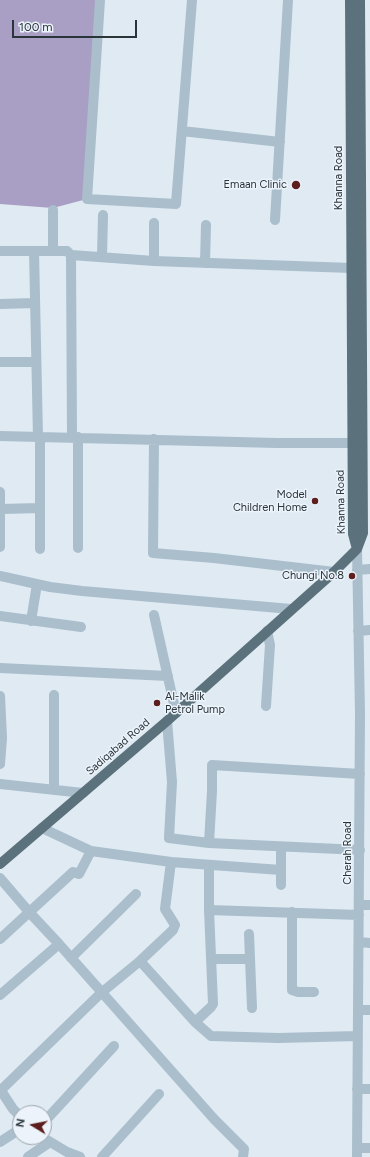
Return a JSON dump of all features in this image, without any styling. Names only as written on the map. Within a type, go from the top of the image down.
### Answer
[{"type":"main road","name":"Khanna Road","points":[[350,0],[353,534],[357,549]]},
{"type":"main road","name":"Khanna Road","points":[[357,549],[367,526],[367,482],[363,443],[366,298],[362,268],[360,0]]},
{"type":"main road","points":[[350,39],[361,39]]},
{"type":"main road","points":[[351,268],[362,268]]},
{"type":"main road","points":[[352,443],[363,443]]},
{"type":"main road","name":"Sadiqabad Road","points":[[0,864],[167,721],[334,572],[357,549]]},
{"type":"street","points":[[100,0],[87,199],[176,204],[192,0]]},
{"type":"street","points":[[275,220],[288,0]]},
{"type":"street","points":[[182,131],[280,142]]},
{"type":"street","points":[[52,210],[53,251]]},
{"type":"street","points":[[102,257],[103,215]]},
{"type":"street","points":[[154,223],[154,261]]},
{"type":"street","points":[[205,263],[206,225]]},
{"type":"street","points":[[0,251],[68,251],[71,255],[154,261],[351,268]]},
{"type":"street","points":[[34,251],[39,437],[40,549]]},
{"type":"street","points":[[71,255],[78,548]]},
{"type":"street","points":[[0,304],[35,303]]},
{"type":"street","points":[[0,362],[36,362]]},
{"type":"street","points":[[0,436],[352,443]]},
{"type":"street","points":[[154,439],[153,553],[214,558],[334,572]]},
{"type":"street","points":[[0,492],[0,547]]},
{"type":"street","points":[[1,509],[40,508]]},
{"type":"street","name":"Cherah Road","points":[[357,549],[358,631],[365,714],[360,776],[357,1153]]},
{"type":"street","points":[[357,570],[370,569]]},
{"type":"street","points":[[0,576],[37,584],[82,591],[291,609]]},
{"type":"street","points":[[31,621],[37,584]]},
{"type":"street","points":[[154,615],[176,713]]},
{"type":"street","points":[[0,616],[81,627]]},
{"type":"street","points":[[358,631],[370,630]]},
{"type":"street","points":[[266,706],[270,644],[267,631]]},
{"type":"street","points":[[0,668],[168,676]]},
{"type":"street","points":[[0,696],[2,738],[0,764]]},
{"type":"street","points":[[54,696],[54,790]]},
{"type":"street","points":[[167,721],[172,782],[169,838],[209,843],[360,850]]},
{"type":"street","points":[[209,843],[212,765],[370,776]]},
{"type":"street","points":[[0,784],[83,793]]},
{"type":"street","points":[[42,828],[91,851],[171,862],[281,870]]},
{"type":"street","points":[[281,847],[281,885]]},
{"type":"street","points":[[0,939],[30,913],[72,872],[78,874],[80,873],[91,851]]},
{"type":"street","points":[[12,1108],[0,1090],[101,994],[140,961],[173,930],[175,925],[165,909],[171,862]]},
{"type":"street","points":[[195,1022],[213,1004],[209,910],[209,865]]},
{"type":"street","points":[[0,878],[101,994],[214,1119],[244,1149],[243,1157]]},
{"type":"street","points":[[71,958],[136,894]]},
{"type":"street","points":[[359,905],[370,905]]},
{"type":"street","points":[[209,910],[359,915]]},
{"type":"street","points":[[292,912],[292,990],[295,992],[314,992]]},
{"type":"street","points":[[249,934],[252,1008]]},
{"type":"street","points":[[359,942],[370,943]]},
{"type":"street","points":[[0,995],[59,944]]},
{"type":"street","points":[[211,959],[250,959]]},
{"type":"street","points":[[140,961],[195,1022],[211,1036],[278,1038],[358,1036]]},
{"type":"street","points":[[358,1010],[370,1010]]},
{"type":"street","points":[[52,1113],[114,1046]]},
{"type":"street","points":[[358,1089],[370,1089]]},
{"type":"street","points":[[102,1157],[159,1094]]},
{"type":"street","points":[[0,1142],[12,1134]]},
{"type":"street","points":[[52,1143],[80,1157]]},
{"type":"street","points":[[28,1157],[41,1145]]},
{"type":"street","points":[[357,1153],[370,1148]]},
{"type":"shaded area","points":[[0,0],[100,0],[87,199],[53,208],[0,204]]},
{"type":"place","name":"Emaan Clinic","points":[[296,185]]},
{"type":"place","name":"Model Children Home","points":[[315,501]]},
{"type":"place","name":"Chungi No.8","points":[[352,576]]},
{"type":"place","name":"Al-Malik Petrol Pump","points":[[157,703]]}]
